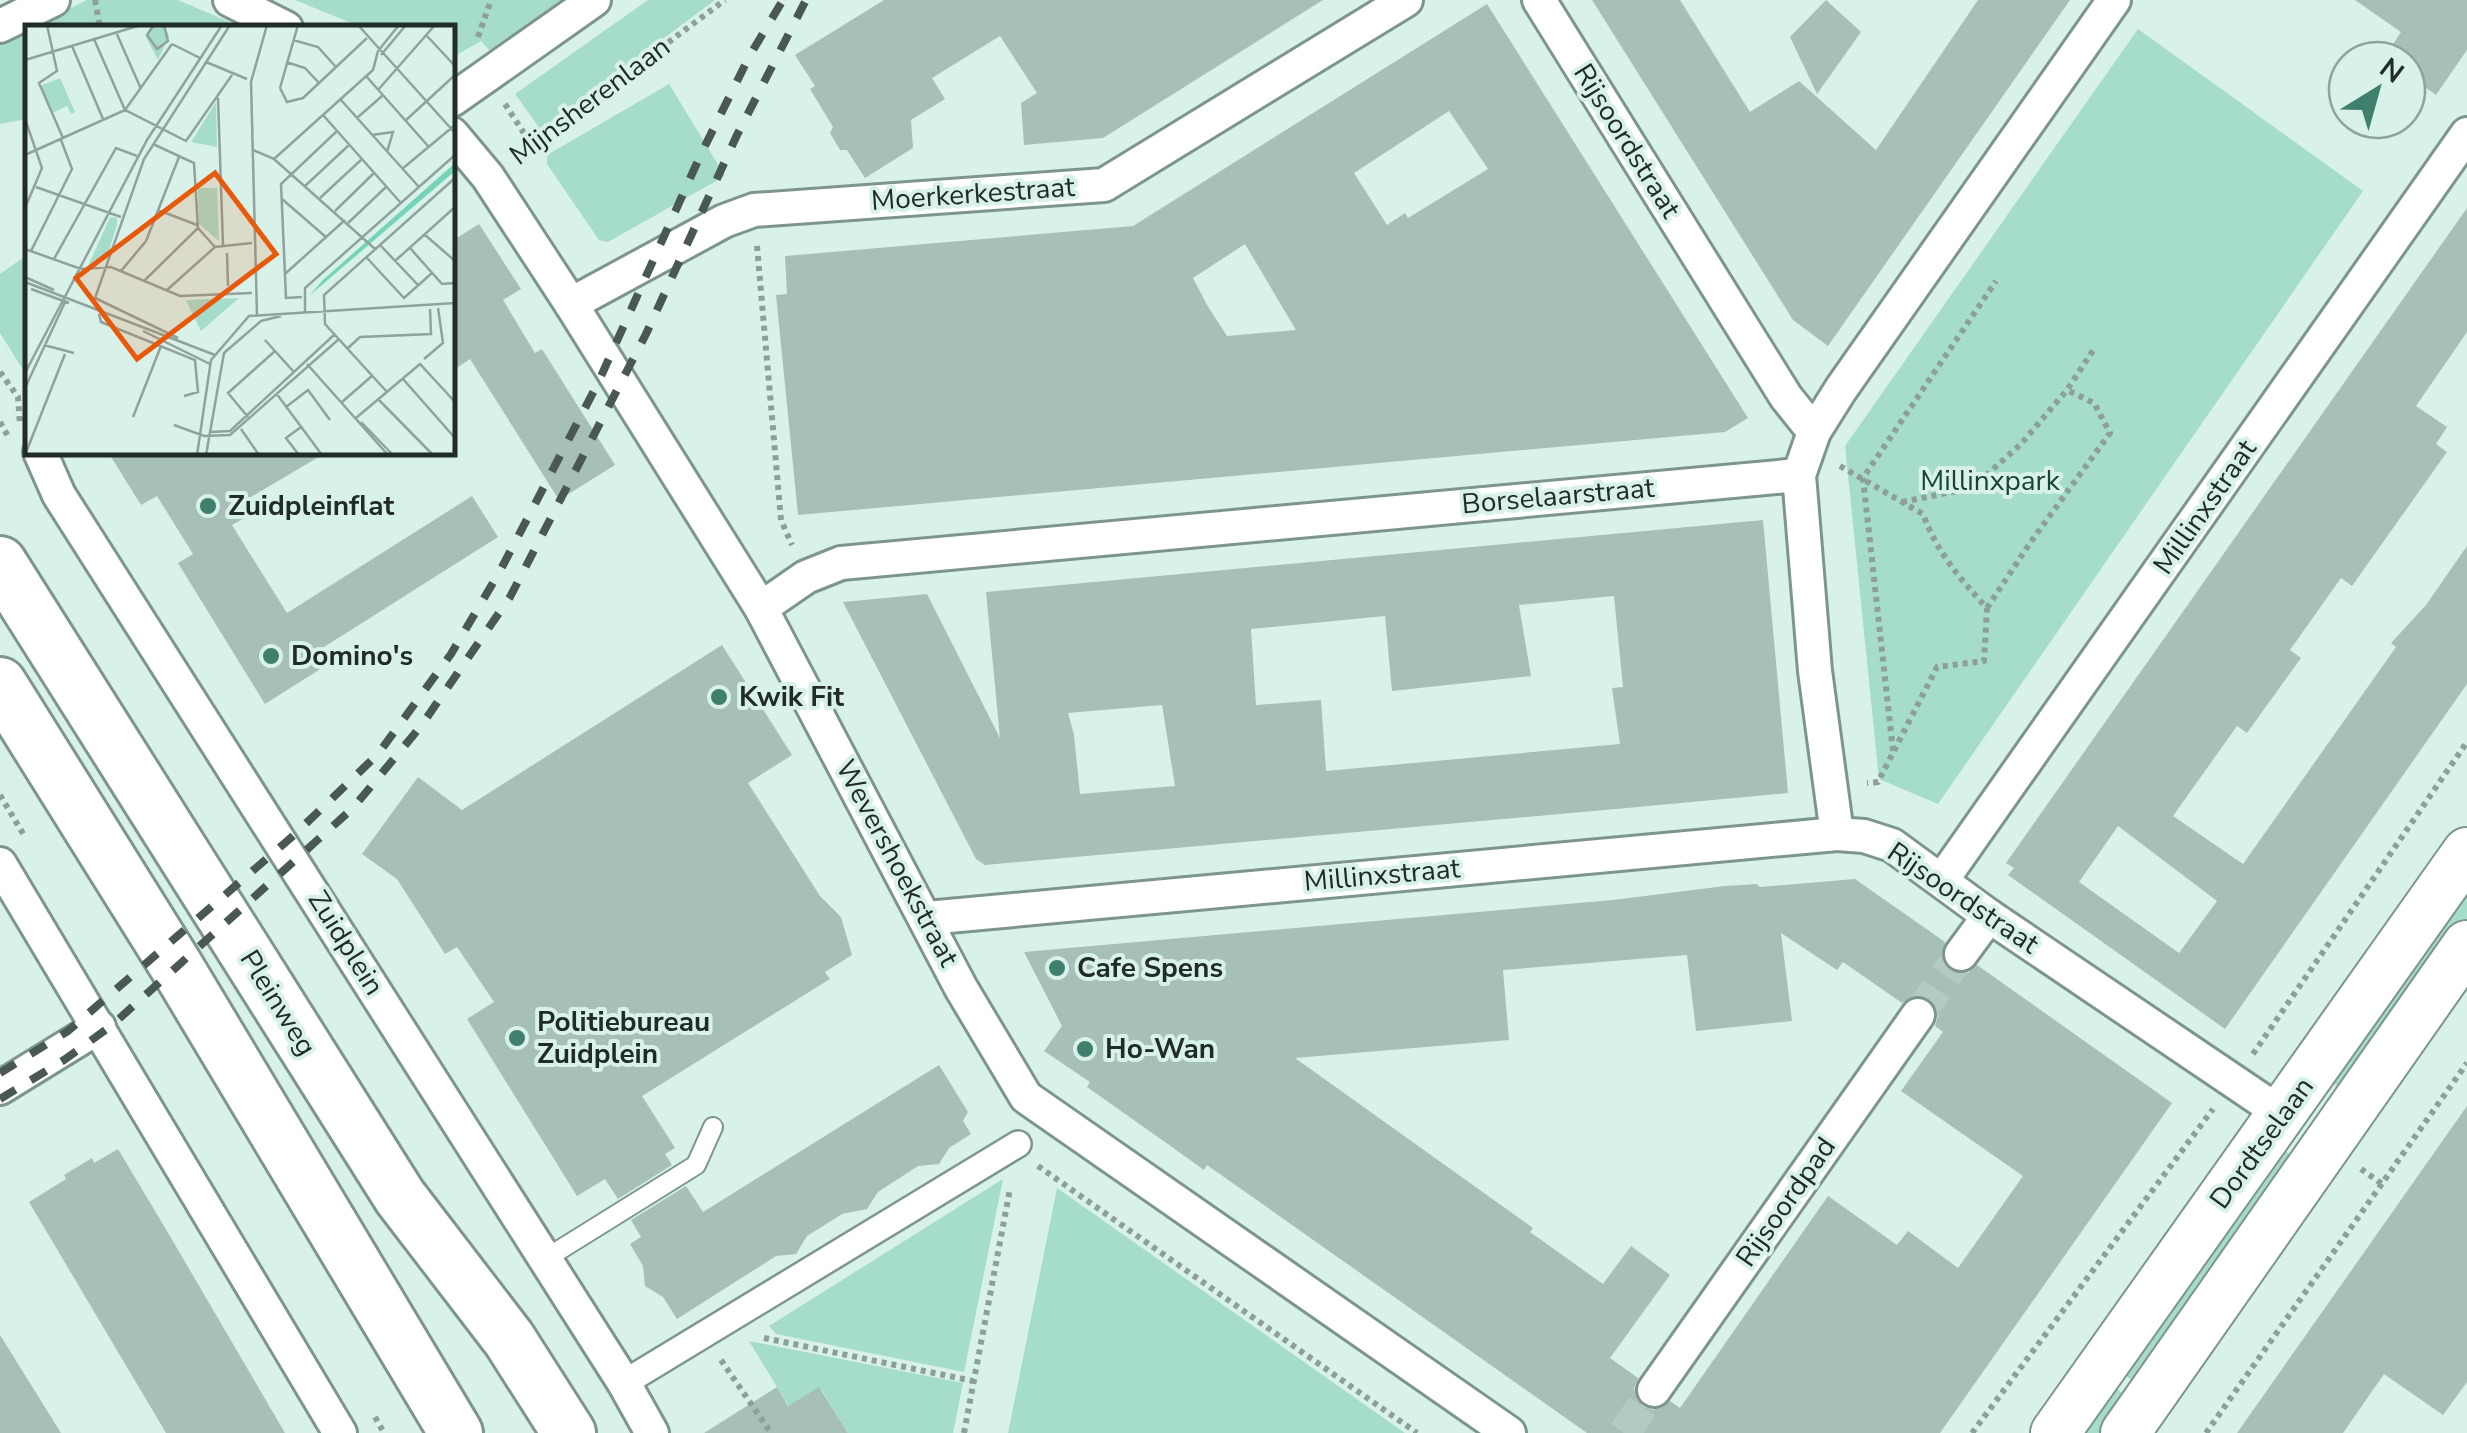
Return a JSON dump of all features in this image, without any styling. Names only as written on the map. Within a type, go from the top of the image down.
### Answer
[{"type":"main road","name":"Pleinweg","points":[[0,563],[400,1198],[509,1339],[569,1433]]},
{"type":"main road","points":[[0,684],[185,981],[456,1433]]},
{"type":"main road","name":"Dordtselaan","points":[[2055,1433],[2467,852]]},
{"type":"main road","name":"Dordtselaan","points":[[2124,1433],[2467,945]]},
{"type":"street","points":[[0,26],[54,0]]},
{"type":"street","points":[[230,0],[280,25]]},
{"type":"street","points":[[455,98],[594,0]]},
{"type":"street","name":"Moerkerkestraat","points":[[571,304],[724,221],[754,210],[1104,185],[1406,0]]},
{"type":"street","name":"Rijsoordstraat","points":[[1539,0],[1786,396],[1807,452]]},
{"type":"street","points":[[1837,834],[1814,670],[1807,452],[1841,390],[2114,0]]},
{"type":"street","name":"Millinxstraat","points":[[1942,880],[2467,134]]},
{"type":"street","name":"Wevershoekstraat","points":[[455,138],[488,177],[571,304],[761,608],[961,988],[1026,1098],[1509,1433]]},
{"type":"street","name":"Borselaarstraat","points":[[761,608],[822,568],[860,561],[1807,452]]},
{"type":"street","name":"Zuidplein","points":[[41,455],[59,495],[624,1382],[652,1433]]},
{"type":"street","name":"Rijsoordstraat","points":[[1837,834],[1864,836],[1892,845],[2282,1114]]},
{"type":"street","name":"Millinxstraat","points":[[927,918],[1837,834]]},
{"type":"street","points":[[0,864],[340,1433]]},
{"type":"street","points":[[1961,954],[1990,916]]},
{"type":"street","name":"Rijsoordpad","points":[[1654,1390],[1918,1014]]},
{"type":"street","points":[[0,1088],[99,1027]]},
{"type":"street","points":[[624,1382],[1017,1148]]},
{"type":"lane","points":[[545,1260],[696,1165],[713,1126]]},
{"type":"path","points":[[95,0],[99,25]]},
{"type":"path","name":"Mijnsherenlaan","points":[[488,177],[724,0]]},
{"type":"path","points":[[754,210],[781,520],[806,577]]},
{"type":"path","points":[[1893,753],[1863,478],[1996,282]]},
{"type":"path","points":[[1902,502],[1972,488],[2021,444],[2067,390],[2094,349]]},
{"type":"path","points":[[1831,789],[1878,782],[1936,667],[1984,661],[1987,608],[2110,433],[2094,403],[2067,390]]},
{"type":"path","points":[[1807,452],[1863,478],[1923,514],[1932,540],[1956,576],[1987,608]]},
{"type":"path","points":[[2206,1433],[2467,1063]]},
{"type":"path","points":[[964,1433],[1017,1148],[1417,1433]]},
{"type":"path","points":[[714,1328],[973,1381]]},
{"type":"path","points":[[726,1366],[771,1433]]},
{"type":"green space","points":[[87,0],[178,0],[236,25],[37,25]]},
{"type":"green space","points":[[295,0],[563,0],[491,52],[481,41],[455,56],[455,25],[356,25]]},
{"type":"green space","points":[[648,0],[715,0],[541,130],[515,94]]},
{"type":"green space","name":"Millinxpark","points":[[2138,29],[2363,191],[1938,804],[1879,779],[1845,446]]},
{"type":"green space","points":[[25,30],[25,119],[0,124],[0,42]]},
{"type":"green space","points":[[669,84],[725,176],[608,242],[599,240],[547,164],[547,155]]},
{"type":"green space","points":[[25,256],[25,373],[0,333],[0,274]]},
{"type":"green space","points":[[2467,867],[2467,925],[2348,1093],[2321,1075]]},
{"type":"green space","points":[[2279,1147],[2302,1162],[2141,1387],[2119,1371]]},
{"type":"green space","points":[[1003,1179],[964,1372],[776,1334],[769,1326]]},
{"type":"green space","points":[[1057,1188],[1405,1433],[1008,1433]]},
{"type":"green space","points":[[749,1341],[963,1383],[953,1433],[848,1433],[821,1389],[790,1408]]},
{"type":"green space","points":[[2112,1385],[2133,1402],[2111,1433],[2078,1433]]},
{"type":"building","points":[[884,0],[1323,0],[1103,138],[1024,145],[1021,103],[1037,93],[1000,36],[932,78],[945,99],[911,120],[913,148],[865,178],[830,133],[833,127],[810,89],[815,86],[795,55]]},
{"type":"building","points":[[1592,0],[1680,0],[1750,112],[1799,81],[1876,150],[1978,0],[2070,0],[1828,346],[1793,320]]},
{"type":"building","points":[[1826,0],[1861,32],[1817,94],[1790,37]]},
{"type":"building","points":[[2355,0],[2467,0],[2467,50],[2436,95],[2427,88],[2427,40],[2396,40],[2401,32]]},
{"type":"building","points":[[1487,4],[1748,418],[1725,432],[798,515],[776,295],[787,294],[785,256],[1133,226]],"holes":[[[1449,111],[1488,169],[1408,218],[1405,213],[1387,225],[1354,173]],[[1245,244],[1296,330],[1227,336],[1207,305],[1193,278]]]},
{"type":"building","points":[[2467,208],[2467,332],[2416,406],[2447,427],[2436,444],[2447,452],[2352,586],[2341,578],[2290,650],[2301,658],[2247,733],[2237,726],[2173,816],[2243,864],[2396,647],[2391,643],[2426,605],[2467,546],[2467,684],[2225,1029],[2008,875],[2014,868],[2006,863]],"holes":[[[2118,826],[2217,901],[2179,953],[2079,882]]]},
{"type":"building","points":[[479,224],[521,289],[503,300],[535,353],[542,349],[615,465],[559,500],[470,359],[455,369],[455,239]]},
{"type":"building","points":[[110,455],[322,455],[246,500],[254,513],[232,525],[287,613],[472,496],[498,537],[313,654],[322,668],[265,704],[178,563],[193,554],[157,496],[141,505]]},
{"type":"building","points":[[1763,520],[1788,793],[985,865],[976,859],[843,602],[927,594],[1000,738],[986,592]],"holes":[[[1614,596],[1623,687],[1612,688],[1620,744],[1326,771],[1321,700],[1256,705],[1251,629],[1385,616],[1392,691],[1531,676],[1519,605]],[[1162,705],[1175,786],[1080,794],[1068,713]]]},
{"type":"building","points":[[722,645],[792,755],[748,783],[820,896],[841,917],[852,955],[825,972],[830,979],[642,1096],[675,1148],[665,1154],[672,1165],[618,1199],[605,1179],[577,1196],[467,1019],[494,1002],[457,947],[445,954],[397,879],[362,854],[418,777],[462,810]]},
{"type":"building","points":[[1855,879],[1945,942],[1942,961],[1950,971],[1968,973],[1977,965],[2172,1103],[1940,1433],[1587,1433],[1207,1165],[1204,1170],[1087,1087],[1090,1082],[1044,1051],[1062,1026],[1024,952],[1613,900],[1725,886]],"holes":[[[1781,933],[1837,970],[1843,962],[1902,1003],[1919,995],[1930,999],[1938,1016],[1935,1026],[1943,1032],[1901,1091],[2023,1176],[1958,1268],[1908,1231],[1897,1245],[1828,1196],[1680,1408],[1670,1401],[1653,1410],[1642,1406],[1634,1389],[1638,1378],[1610,1358],[1670,1275],[1631,1246],[1603,1284],[1530,1232],[1533,1228],[1295,1058],[1509,1040],[1503,970],[1687,955],[1696,1031],[1792,1021]]]},
{"type":"building","points":[[939,1065],[968,1112],[963,1121],[971,1134],[949,1148],[939,1164],[918,1166],[878,1192],[867,1209],[842,1214],[807,1236],[796,1254],[776,1256],[677,1319],[663,1297],[645,1286],[643,1266],[630,1244],[641,1237],[631,1220],[686,1186],[703,1212]]},
{"type":"building","points":[[2467,1106],[2467,1382],[2443,1415],[2384,1374],[2343,1433],[2237,1433]]},
{"type":"building","points":[[118,1149],[285,1433],[166,1433],[29,1202],[92,1158],[94,1163]]},
{"type":"building","points":[[0,1335],[61,1433],[0,1433]]},
{"type":"building","points":[[777,1387],[788,1406],[819,1387],[848,1433],[704,1433]]},
{"type":"tunnel","points":[[1918,1015],[1961,954]]},
{"type":"tunnel","points":[[1624,1433],[1654,1390]]},
{"type":"railway","points":[[0,1073],[68,1031],[294,835],[378,754],[451,654],[500,571],[598,383],[701,154],[750,55],[783,0]]},
{"type":"railway","points":[[0,1099],[111,1026],[353,808],[421,726],[510,597],[646,334],[737,135],[806,0]]},
{"type":"place","name":"Zuidpleinflat","points":[[208,506]]},
{"type":"place","name":"Domino's","points":[[271,656]]},
{"type":"place","name":"Kwik Fit","points":[[719,697]]},
{"type":"place","name":"Cafe Spens","points":[[1057,968]]},
{"type":"place","name":"Politiebureau Zuidplein","points":[[517,1038]]},
{"type":"place","name":"Ho-Wan","points":[[1085,1049]]}]
